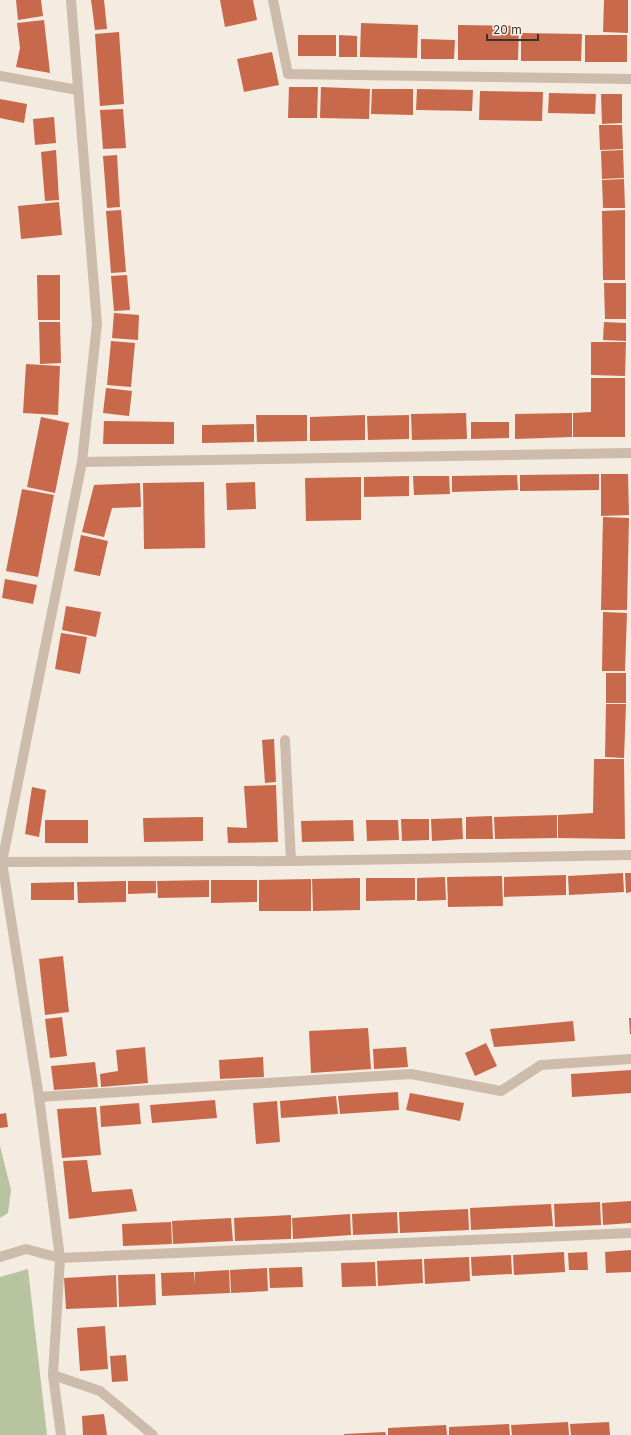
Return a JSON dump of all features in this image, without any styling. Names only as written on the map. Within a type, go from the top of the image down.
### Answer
[{"type":"street","points":[[61,1435],[53,1375],[60,1258],[39,1097],[2,862],[82,462],[97,324],[71,0]]},
{"type":"street","points":[[273,0],[288,74],[631,79]]},
{"type":"street","points":[[0,76],[78,90]]},
{"type":"street","points":[[82,462],[631,453]]},
{"type":"street","points":[[285,740],[291,861]]},
{"type":"street","points":[[2,862],[291,861],[631,855]]},
{"type":"street","points":[[39,1097],[411,1074],[501,1090],[542,1065],[631,1059]]},
{"type":"street","points":[[0,1257],[26,1249],[60,1258],[631,1233]]},
{"type":"street","points":[[53,1375],[100,1391],[153,1435]]},
{"type":"green space","points":[[0,1146],[11,1190],[8,1213],[0,1218]]},
{"type":"green space","points":[[28,1269],[47,1435],[0,1435],[0,1277]]},
{"type":"building","points":[[16,0],[41,0],[43,16],[18,20]]},
{"type":"building","points":[[91,0],[104,0],[107,29],[95,30]]},
{"type":"building","points":[[220,0],[253,0],[257,20],[225,27]]},
{"type":"building","points":[[604,0],[628,0],[628,33],[603,32]]},
{"type":"building","points":[[44,20],[50,73],[16,67],[20,48],[17,23]]},
{"type":"building","points":[[361,23],[418,25],[417,58],[360,57]]},
{"type":"building","points":[[458,25],[519,26],[518,60],[458,60]]},
{"type":"building","points":[[119,32],[124,104],[100,106],[95,34]]},
{"type":"building","points":[[521,33],[582,34],[581,61],[521,61]]},
{"type":"building","points":[[298,35],[336,35],[336,56],[298,56]]},
{"type":"building","points":[[339,35],[357,36],[357,57],[339,57]]},
{"type":"building","points":[[585,35],[627,35],[627,62],[585,62]]},
{"type":"building","points":[[421,39],[455,40],[454,59],[421,59]]},
{"type":"building","points":[[272,52],[279,85],[244,92],[237,59]]},
{"type":"building","points":[[289,87],[318,87],[317,118],[288,118]]},
{"type":"building","points":[[321,87],[370,89],[369,119],[320,118]]},
{"type":"building","points":[[372,89],[413,89],[413,115],[371,114]]},
{"type":"building","points":[[417,89],[473,90],[472,111],[416,110]]},
{"type":"building","points":[[480,91],[543,92],[542,121],[479,120]]},
{"type":"building","points":[[549,93],[596,94],[595,114],[548,113]]},
{"type":"building","points":[[601,94],[622,94],[622,123],[602,124]]},
{"type":"building","points":[[0,99],[27,104],[24,123],[0,118]]},
{"type":"building","points":[[123,109],[126,148],[103,149],[100,110]]},
{"type":"building","points":[[54,117],[56,143],[35,145],[33,119]]},
{"type":"building","points":[[599,125],[622,125],[623,149],[600,150]]},
{"type":"building","points":[[56,150],[59,200],[45,201],[41,152]]},
{"type":"building","points":[[623,150],[624,178],[602,179],[601,151]]},
{"type":"building","points":[[117,155],[120,207],[107,208],[103,156]]},
{"type":"building","points":[[624,179],[625,208],[603,208],[602,180]]},
{"type":"building","points":[[59,202],[62,235],[21,239],[18,206]]},
{"type":"building","points":[[121,210],[126,272],[111,273],[106,211]]},
{"type":"building","points":[[625,210],[625,280],[603,280],[602,211]]},
{"type":"building","points":[[37,275],[60,275],[60,320],[38,320]]},
{"type":"building","points":[[127,275],[130,310],[114,311],[111,276]]},
{"type":"building","points":[[604,283],[626,283],[626,319],[605,319]]},
{"type":"building","points":[[114,313],[139,315],[138,340],[112,338]]},
{"type":"building","points":[[39,322],[60,322],[61,363],[40,364]]},
{"type":"building","points":[[604,322],[626,323],[626,341],[603,340]]},
{"type":"building","points":[[111,341],[135,343],[131,387],[107,385]]},
{"type":"building","points":[[591,342],[626,342],[625,376],[591,375]]},
{"type":"building","points":[[26,364],[60,366],[58,415],[23,413]]},
{"type":"building","points":[[591,378],[625,378],[625,437],[573,437],[573,413],[591,412]]},
{"type":"building","points":[[106,388],[132,391],[129,416],[103,413]]},
{"type":"building","points":[[466,413],[467,439],[412,440],[411,414]]},
{"type":"building","points":[[572,413],[572,437],[515,439],[515,414]]},
{"type":"building","points":[[256,415],[307,415],[307,441],[257,442]]},
{"type":"building","points":[[365,415],[365,440],[310,441],[310,417]]},
{"type":"building","points":[[409,415],[409,439],[368,440],[367,416]]},
{"type":"building","points":[[41,417],[69,423],[55,493],[27,487]]},
{"type":"building","points":[[104,421],[174,422],[174,444],[103,444]]},
{"type":"building","points":[[471,422],[509,422],[509,438],[471,439]]},
{"type":"building","points":[[254,424],[254,442],[202,443],[202,425]]},
{"type":"building","points":[[599,474],[599,490],[520,491],[520,475]]},
{"type":"building","points":[[601,474],[628,474],[629,515],[601,516]]},
{"type":"building","points":[[517,475],[518,490],[452,492],[452,476]]},
{"type":"building","points":[[409,476],[409,496],[364,497],[364,477]]},
{"type":"building","points":[[413,476],[449,476],[450,494],[414,495]]},
{"type":"building","points":[[361,477],[361,520],[306,521],[305,478]]},
{"type":"building","points":[[204,482],[205,548],[144,549],[143,483]]},
{"type":"building","points":[[255,482],[256,509],[227,510],[226,483]]},
{"type":"building","points":[[140,483],[141,507],[112,508],[104,537],[82,532],[94,485]]},
{"type":"building","points":[[22,489],[54,495],[38,577],[6,571]]},
{"type":"building","points":[[603,517],[629,518],[627,610],[601,610]]},
{"type":"building","points":[[81,535],[108,541],[100,576],[74,571]]},
{"type":"building","points":[[5,579],[37,585],[33,604],[2,598]]},
{"type":"building","points":[[66,606],[101,612],[96,637],[62,630]]},
{"type":"building","points":[[603,612],[627,613],[625,671],[602,671]]},
{"type":"building","points":[[61,633],[87,637],[80,674],[55,669]]},
{"type":"building","points":[[606,673],[626,673],[626,703],[606,703]]},
{"type":"building","points":[[606,704],[626,704],[624,758],[605,757]]},
{"type":"building","points":[[274,739],[276,782],[265,783],[262,740]]},
{"type":"building","points":[[594,759],[624,759],[625,839],[558,838],[558,815],[593,813]]},
{"type":"building","points":[[276,785],[278,842],[228,843],[227,827],[247,828],[244,786]]},
{"type":"building","points":[[32,787],[46,790],[39,837],[25,834]]},
{"type":"building","points":[[557,815],[557,838],[495,839],[494,817]]},
{"type":"building","points":[[492,816],[493,839],[466,839],[466,817]]},
{"type":"building","points":[[203,817],[203,841],[144,842],[143,818]]},
{"type":"building","points":[[462,818],[463,839],[432,841],[431,819]]},
{"type":"building","points":[[401,819],[429,819],[429,840],[402,841]]},
{"type":"building","points":[[45,820],[88,820],[88,843],[45,843]]},
{"type":"building","points":[[353,820],[354,841],[302,842],[301,821]]},
{"type":"building","points":[[366,820],[398,820],[399,840],[367,841]]},
{"type":"building","points":[[623,873],[624,892],[569,895],[568,876]]},
{"type":"building","points":[[625,873],[631,873],[631,892],[626,893]]},
{"type":"building","points":[[566,875],[566,895],[504,897],[504,877]]},
{"type":"building","points":[[502,876],[503,906],[448,907],[447,877]]},
{"type":"building","points":[[445,877],[446,900],[417,901],[417,878]]},
{"type":"building","points":[[360,878],[360,910],[313,911],[312,879]]},
{"type":"building","points":[[366,878],[415,878],[415,900],[366,901]]},
{"type":"building","points":[[311,879],[311,911],[259,911],[259,880]]},
{"type":"building","points":[[209,880],[209,897],[158,898],[157,881]]},
{"type":"building","points":[[211,880],[257,880],[257,902],[211,903]]},
{"type":"building","points":[[126,881],[126,902],[78,903],[77,882]]},
{"type":"building","points":[[128,881],[156,881],[156,893],[128,894]]},
{"type":"building","points":[[74,882],[74,900],[31,900],[31,883]]},
{"type":"building","points":[[63,956],[69,1012],[45,1015],[39,959]]},
{"type":"building","points":[[62,1017],[67,1056],[50,1058],[45,1019]]},
{"type":"building","points":[[629,1018],[631,1018],[631,1034],[630,1034]]},
{"type":"building","points":[[573,1021],[575,1041],[494,1047],[490,1029]]},
{"type":"building","points":[[368,1028],[371,1069],[311,1073],[309,1031]]},
{"type":"building","points":[[486,1043],[497,1066],[475,1076],[465,1053]]},
{"type":"building","points":[[145,1047],[148,1083],[101,1087],[100,1074],[118,1071],[116,1050]]},
{"type":"building","points":[[406,1047],[408,1067],[374,1069],[373,1049]]},
{"type":"building","points":[[263,1057],[264,1077],[220,1079],[219,1060]]},
{"type":"building","points":[[95,1062],[98,1087],[54,1090],[51,1066]]},
{"type":"building","points":[[631,1070],[631,1093],[572,1097],[571,1074]]},
{"type":"building","points":[[398,1092],[399,1110],[340,1114],[338,1096]]},
{"type":"building","points":[[410,1093],[464,1103],[460,1121],[406,1110]]},
{"type":"building","points":[[336,1096],[338,1114],[281,1118],[280,1101]]},
{"type":"building","points":[[215,1100],[217,1118],[152,1123],[150,1105]]},
{"type":"building","points":[[277,1101],[280,1142],[256,1144],[253,1103]]},
{"type":"building","points":[[139,1103],[141,1124],[101,1127],[100,1106]]},
{"type":"building","points":[[96,1107],[101,1155],[62,1158],[57,1109]]},
{"type":"building","points":[[6,1113],[8,1127],[0,1128],[0,1114]]},
{"type":"building","points":[[87,1160],[92,1192],[132,1189],[137,1211],[69,1219],[63,1161]]},
{"type":"building","points":[[631,1201],[631,1223],[603,1225],[602,1203]]},
{"type":"building","points":[[600,1202],[601,1225],[555,1227],[554,1204]]},
{"type":"building","points":[[551,1204],[553,1226],[471,1230],[470,1208]]},
{"type":"building","points":[[468,1209],[469,1230],[400,1233],[399,1212]]},
{"type":"building","points":[[397,1212],[398,1233],[353,1235],[352,1214]]},
{"type":"building","points":[[350,1214],[351,1235],[293,1239],[292,1218]]},
{"type":"building","points":[[291,1215],[291,1239],[235,1241],[234,1218]]},
{"type":"building","points":[[231,1218],[233,1241],[173,1244],[172,1221]]},
{"type":"building","points":[[171,1222],[172,1244],[123,1246],[122,1224]]},
{"type":"building","points":[[631,1250],[631,1272],[606,1273],[605,1252]]},
{"type":"building","points":[[564,1252],[565,1272],[514,1275],[513,1255]]},
{"type":"building","points":[[587,1252],[588,1270],[569,1270],[568,1253]]},
{"type":"building","points":[[511,1255],[512,1274],[472,1276],[471,1257]]},
{"type":"building","points":[[469,1257],[470,1281],[425,1284],[424,1259]]},
{"type":"building","points":[[422,1259],[423,1283],[378,1286],[377,1261]]},
{"type":"building","points":[[375,1262],[376,1286],[342,1287],[341,1263]]},
{"type":"building","points":[[302,1267],[303,1287],[270,1288],[269,1268]]},
{"type":"building","points":[[267,1268],[268,1291],[231,1293],[230,1270]]},
{"type":"building","points":[[229,1270],[230,1293],[162,1296],[161,1273],[194,1272],[195,1284],[195,1272]]},
{"type":"building","points":[[155,1274],[156,1305],[119,1307],[118,1275]]},
{"type":"building","points":[[116,1275],[117,1307],[66,1309],[64,1278]]},
{"type":"building","points":[[105,1326],[108,1369],[80,1371],[77,1328]]},
{"type":"building","points":[[126,1355],[128,1381],[112,1382],[110,1356]]},
{"type":"building","points":[[104,1414],[107,1435],[83,1435],[82,1416]]},
{"type":"building","points":[[568,1422],[569,1435],[512,1435],[511,1425]]},
{"type":"building","points":[[609,1422],[610,1435],[571,1435],[570,1424]]},
{"type":"building","points":[[509,1424],[510,1435],[449,1435],[449,1427]]},
{"type":"building","points":[[446,1425],[447,1435],[388,1435],[388,1428]]},
{"type":"building","points":[[385,1432],[386,1435],[344,1435],[344,1434]]}]
